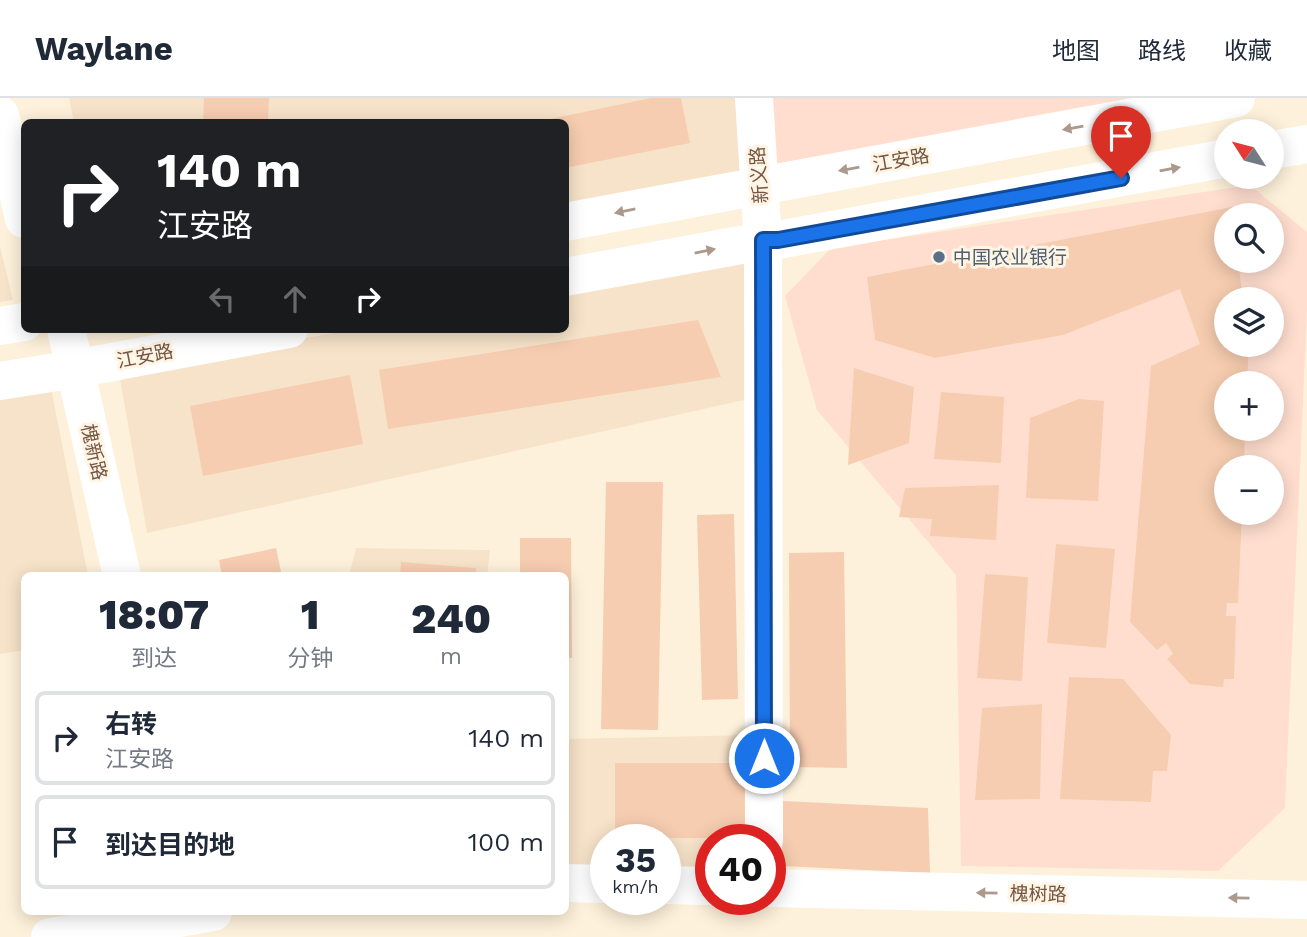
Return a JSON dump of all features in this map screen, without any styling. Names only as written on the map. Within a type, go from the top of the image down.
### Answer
[{"type":"street","points":[[15,98],[21,127]]},
{"type":"street","name":"新义路","points":[[754,98],[763,240],[765,824]]},
{"type":"street","name":"江安路","points":[[569,221],[1236,98]]},
{"type":"street","points":[[0,116],[21,206]]},
{"type":"street","points":[[1284,148],[1307,144]]},
{"type":"street","points":[[569,276],[1214,161]]},
{"type":"street","points":[[0,326],[21,322]]},
{"type":"street","name":"槐新路","points":[[52,333],[68,370],[121,572]]},
{"type":"street","name":"槐新路","points":[[66,333],[68,370],[99,572]]},
{"type":"street","name":"江安路","points":[[0,381],[267,333]]},
{"type":"street","points":[[569,883],[590,884]]},
{"type":"street","name":"槐树路","points":[[786,888],[1307,900]]},
{"type":"street","points":[[50,937],[188,921]]},
{"type":"shaded area","points":[[69,98],[744,98],[750,171],[569,205],[569,119],[73,119]]},
{"type":"shaded area","points":[[767,98],[1161,98],[771,169]]},
{"type":"shaded area","points":[[1223,189],[1255,189],[1272,203],[1214,203],[1214,273],[1284,273],[1284,213],[1307,232],[1307,310],[1285,808],[1218,871],[961,866],[956,575],[817,410],[785,296],[831,248]]},
{"type":"shaded area","points":[[0,246],[13,300],[0,302]]},
{"type":"shaded area","points":[[750,256],[753,398],[147,533],[119,373],[334,333],[569,333],[569,289]]},
{"type":"shaded area","points":[[51,388],[87,572],[21,572],[21,650],[0,654],[0,396]]},
{"type":"shaded area","points":[[356,548],[490,550],[487,572],[350,572]]},
{"type":"shaded area","points":[[752,735],[753,824],[695,824],[695,876],[681,875],[681,824],[590,824],[590,874],[569,874],[569,739]]},
{"type":"building","points":[[204,98],[269,98],[268,119],[203,119]]},
{"type":"building","points":[[651,98],[681,98],[690,143],[569,167],[569,119],[550,119]]},
{"type":"building","points":[[1214,210],[1214,273],[1240,273],[1241,287],[1214,287],[1214,357],[1248,357],[1248,371],[1214,371],[1214,441],[1245,441],[1244,455],[1214,455],[1214,525],[1241,525],[1238,603],[1227,603],[1226,616],[1236,616],[1234,679],[1224,679],[1223,687],[1190,684],[1167,659],[1173,654],[1166,643],[1157,650],[1130,622],[1151,366],[1200,344],[1180,289],[1063,335],[935,358],[875,340],[867,277]]},
{"type":"building","points":[[698,320],[721,377],[388,429],[379,370]]},
{"type":"building","points":[[854,368],[914,387],[909,443],[848,465]]},
{"type":"building","points":[[350,375],[363,444],[203,476],[190,406]]},
{"type":"building","points":[[941,392],[1004,397],[1001,463],[934,459]]},
{"type":"building","points":[[1079,399],[1104,401],[1098,501],[1026,498],[1030,418]]},
{"type":"building","points":[[606,482],[663,482],[658,730],[601,729]]},
{"type":"building","points":[[999,485],[996,540],[930,536],[932,519],[899,517],[905,488]]},
{"type":"building","points":[[734,514],[738,699],[702,700],[697,515]]},
{"type":"building","points":[[520,538],[571,538],[572,658],[569,658],[569,572],[520,572]]},
{"type":"building","points":[[1056,544],[1115,549],[1106,648],[1047,643]]},
{"type":"building","points":[[276,548],[281,572],[221,572],[219,560]]},
{"type":"building","points":[[844,552],[847,768],[790,767],[789,553]]},
{"type":"building","points":[[401,562],[476,568],[476,572],[400,572]]},
{"type":"building","points":[[985,574],[1028,577],[1022,681],[977,678]]},
{"type":"building","points":[[1069,677],[1123,679],[1171,735],[1167,771],[1153,771],[1151,802],[1060,799]]},
{"type":"building","points":[[1042,704],[1040,799],[975,800],[982,708]]},
{"type":"building","points":[[615,763],[748,763],[748,824],[695,824],[695,838],[681,838],[681,824],[615,824]]},
{"type":"building","points":[[783,801],[928,808],[930,873],[786,866],[786,824],[783,824]]},
{"type":"place","name":"中国农业银行","points":[[939,257]]},
{"type":"route","points":[[764,758],[763,240],[778,240],[1121,178]]}]
